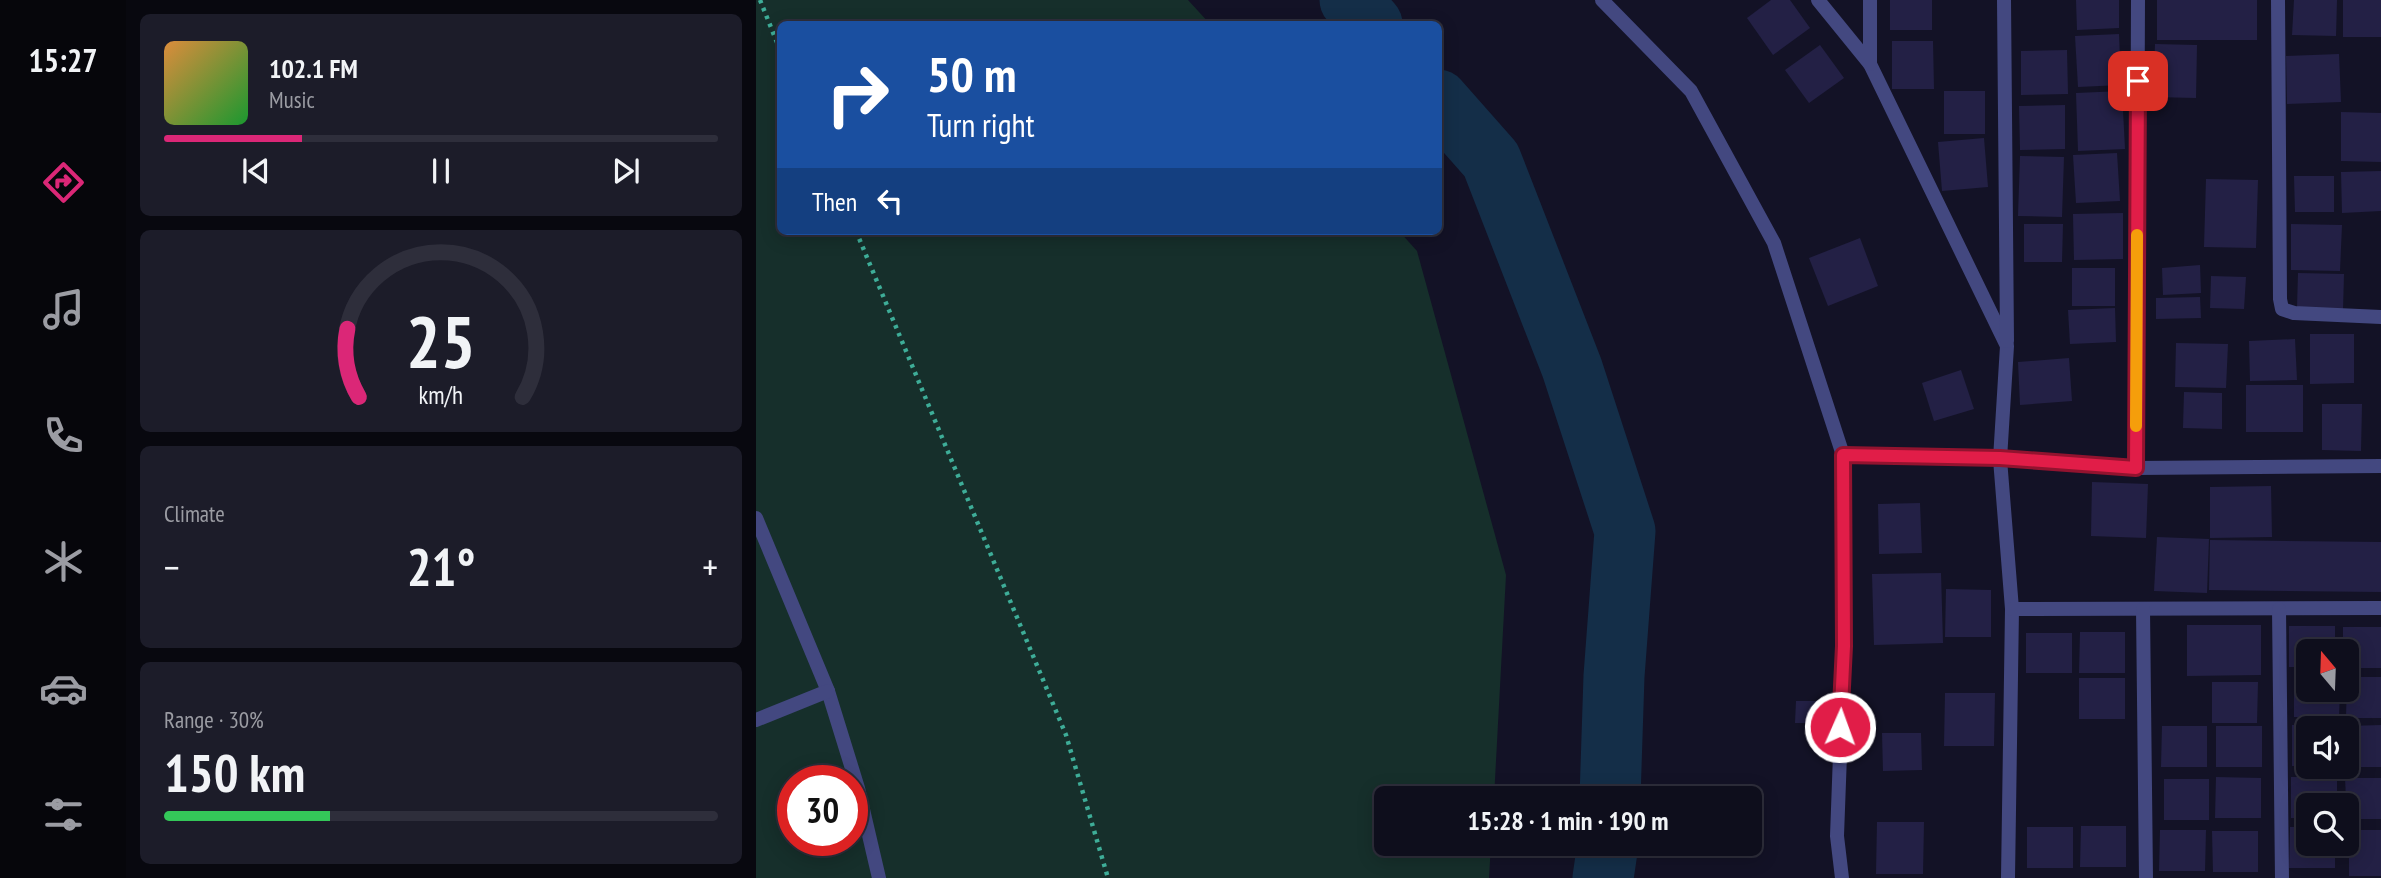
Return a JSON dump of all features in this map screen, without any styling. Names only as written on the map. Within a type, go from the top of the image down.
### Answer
[{"type":"street","points":[[1602,0],[1691,91],[1774,243],[1843,455],[1844,646],[1836,836],[1842,878]]},
{"type":"street","points":[[1818,0],[1870,64],[2007,346]]},
{"type":"street","points":[[1870,0],[1870,64]]},
{"type":"street","points":[[2004,0],[2007,346],[2000,458],[2012,609],[2008,878]]},
{"type":"street","points":[[2136,468],[2138,0]]},
{"type":"street","points":[[2278,0],[2282,309],[2294,313],[2381,317]]},
{"type":"street","points":[[1843,455],[2000,458],[2136,468],[2381,466]]},
{"type":"street","points":[[756,518],[828,691],[858,788],[879,878]]},
{"type":"street","points":[[2279,608],[2282,878]]},
{"type":"street","points":[[2012,609],[2381,608]]},
{"type":"street","points":[[2143,609],[2146,878]]},
{"type":"street","points":[[756,720],[828,691]]},
{"type":"path","points":[[760,0],[777,42]]},
{"type":"path","points":[[858,235],[1066,735],[1108,878]]},
{"type":"green space","points":[[756,0],[1188,0],[1207,21],[777,21],[777,235],[1403,235],[1417,251],[1506,575],[1495,786],[1374,786],[1374,856],[1490,856],[1489,878],[756,878]]},
{"type":"building","points":[[1771,0],[1790,0],[1810,28],[1773,55],[1747,18]]},
{"type":"building","points":[[1890,0],[1932,0],[1932,30],[1890,30]]},
{"type":"building","points":[[2076,0],[2119,0],[2119,28],[2077,30]]},
{"type":"building","points":[[2157,0],[2257,0],[2257,40],[2157,40]]},
{"type":"building","points":[[2294,0],[2337,0],[2336,36],[2292,35]]},
{"type":"building","points":[[2343,0],[2381,0],[2381,37],[2343,37]]},
{"type":"building","points":[[2119,34],[2121,85],[2078,87],[2075,36]]},
{"type":"building","points":[[1892,41],[1933,41],[1934,89],[1892,89]]},
{"type":"building","points":[[2155,44],[2197,45],[2196,98],[2153,97]]},
{"type":"building","points":[[1820,45],[1844,78],[1809,103],[1785,70]]},
{"type":"building","points":[[2067,50],[2068,94],[2021,95],[2021,51]]},
{"type":"building","points":[[2339,54],[2341,102],[2287,104],[2286,56]]},
{"type":"building","points":[[1944,91],[1985,91],[1985,134],[1944,134]]},
{"type":"building","points":[[2122,91],[2125,149],[2078,151],[2076,93]]},
{"type":"building","points":[[2065,105],[2065,149],[2020,150],[2019,106]]},
{"type":"building","points":[[2341,112],[2381,113],[2381,162],[2341,161]]},
{"type":"building","points":[[1984,138],[1988,187],[1942,191],[1938,142]]},
{"type":"building","points":[[2117,153],[2120,201],[2076,203],[2073,155]]},
{"type":"building","points":[[2020,156],[2064,157],[2062,217],[2018,216]]},
{"type":"building","points":[[2381,171],[2381,211],[2342,213],[2341,172]]},
{"type":"building","points":[[2294,176],[2334,176],[2334,212],[2295,212]]},
{"type":"building","points":[[2206,179],[2258,180],[2256,248],[2204,247]]},
{"type":"building","points":[[2123,213],[2123,259],[2074,260],[2073,214]]},
{"type":"building","points":[[2024,224],[2063,224],[2062,262],[2024,262]]},
{"type":"building","points":[[2291,224],[2342,225],[2340,271],[2291,270]]},
{"type":"building","points":[[1860,238],[1878,286],[1828,306],[1809,258]]},
{"type":"building","points":[[2200,265],[2201,293],[2163,295],[2162,268]]},
{"type":"building","points":[[2072,268],[2115,268],[2115,306],[2072,306]]},
{"type":"building","points":[[2298,273],[2344,274],[2343,310],[2297,308]]},
{"type":"building","points":[[2211,276],[2246,277],[2244,309],[2210,308]]},
{"type":"building","points":[[2200,297],[2201,318],[2156,319],[2156,298]]},
{"type":"building","points":[[2115,308],[2116,342],[2070,344],[2068,310]]},
{"type":"building","points":[[2310,334],[2354,334],[2354,383],[2310,384]]},
{"type":"building","points":[[2295,339],[2297,380],[2250,381],[2249,341]]},
{"type":"building","points":[[2176,343],[2228,344],[2226,388],[2175,387]]},
{"type":"building","points":[[2069,358],[2072,401],[2020,405],[2018,362]]},
{"type":"building","points":[[1961,370],[1974,409],[1934,421],[1922,383]]},
{"type":"building","points":[[2246,385],[2303,385],[2303,432],[2246,432]]},
{"type":"building","points":[[2184,392],[2222,393],[2222,429],[2183,428]]},
{"type":"building","points":[[2322,404],[2362,404],[2361,451],[2322,450]]},
{"type":"building","points":[[2092,482],[2148,484],[2146,538],[2091,536]]},
{"type":"building","points":[[2271,486],[2272,537],[2210,538],[2210,487]]},
{"type":"building","points":[[1920,503],[1922,553],[1879,554],[1878,504]]},
{"type":"building","points":[[2157,537],[2209,539],[2207,593],[2154,591]]},
{"type":"building","points":[[2210,540],[2381,542],[2381,592],[2209,590]]},
{"type":"building","points":[[1941,573],[1943,643],[1874,645],[1872,574]]},
{"type":"building","points":[[1946,589],[1991,590],[1991,637],[1945,637]]},
{"type":"building","points":[[2187,625],[2261,625],[2261,675],[2187,676]]},
{"type":"building","points":[[2289,626],[2335,626],[2335,639],[2296,639],[2296,667],[2289,667]]},
{"type":"building","points":[[2343,627],[2381,627],[2381,668],[2359,668],[2359,639],[2343,639]]},
{"type":"building","points":[[2080,632],[2125,632],[2125,673],[2079,673]]},
{"type":"building","points":[[2026,633],[2072,633],[2072,673],[2026,673]]},
{"type":"building","points":[[2294,676],[2296,702],[2340,702],[2339,716],[2294,717]]},
{"type":"building","points":[[2359,677],[2381,677],[2381,718],[2346,716],[2346,702],[2359,702]]},
{"type":"building","points":[[2079,678],[2125,678],[2125,719],[2079,719]]},
{"type":"building","points":[[2212,682],[2258,682],[2257,723],[2212,723]]},
{"type":"building","points":[[1945,693],[1995,693],[1994,746],[1944,746]]},
{"type":"building","points":[[1796,701],[1821,701],[1821,723],[1795,723]]},
{"type":"building","points":[[2292,725],[2296,725],[2296,766],[2292,766]]},
{"type":"building","points":[[2381,725],[2381,767],[2359,767],[2359,726]]},
{"type":"building","points":[[2162,726],[2207,726],[2207,767],[2161,767]]},
{"type":"building","points":[[2216,726],[2262,726],[2262,767],[2216,767]]},
{"type":"building","points":[[1882,733],[1921,733],[1922,770],[1883,771]]},
{"type":"building","points":[[2216,777],[2261,778],[2261,818],[2215,818]]},
{"type":"building","points":[[2291,777],[2337,779],[2337,793],[2296,793],[2296,818],[2291,818]]},
{"type":"building","points":[[2381,778],[2381,819],[2359,819],[2359,793],[2346,793],[2345,779]]},
{"type":"building","points":[[2164,779],[2209,779],[2209,820],[2164,820]]},
{"type":"building","points":[[1877,822],[1924,822],[1923,874],[1876,874]]},
{"type":"building","points":[[2081,826],[2126,826],[2126,867],[2080,867]]},
{"type":"building","points":[[2027,827],[2073,827],[2073,868],[2027,868]]},
{"type":"building","points":[[2290,827],[2296,827],[2296,856],[2335,856],[2335,868],[2289,868]]},
{"type":"building","points":[[2160,830],[2206,830],[2205,871],[2159,871]]},
{"type":"building","points":[[2359,830],[2381,830],[2381,876],[2349,876],[2349,856],[2359,856]]},
{"type":"building","points":[[2212,831],[2258,831],[2258,872],[2213,872]]},
{"type":"waterway","points":[[1350,0],[1369,21]]},
{"type":"waterway","points":[[1442,105],[1491,160],[1572,368],[1625,531],[1614,676],[1610,786]]},
{"type":"waterway","points":[[1603,878],[1606,856]]},
{"type":"slow traffic","points":[[2136,426],[2137,235]]},
{"type":"route","points":[[1840,727],[1844,646],[1843,455],[2000,458],[2136,468],[2138,81]]}]
